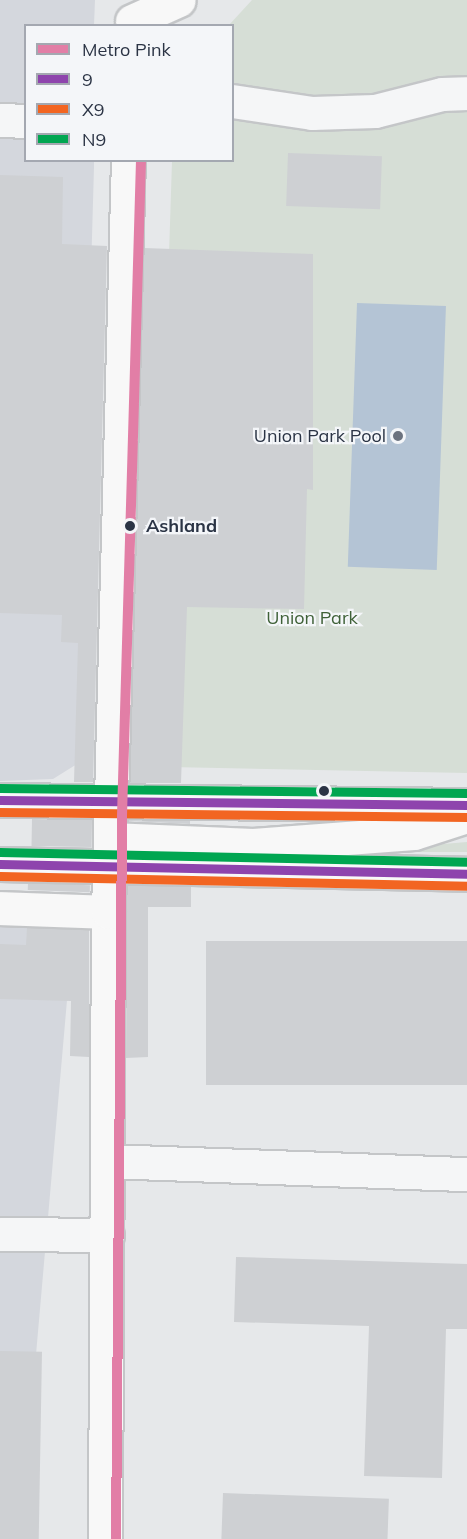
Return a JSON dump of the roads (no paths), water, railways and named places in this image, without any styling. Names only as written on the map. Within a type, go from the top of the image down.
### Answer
[{"type":"main road","points":[[133,18],[179,0]]},
{"type":"main road","points":[[105,1539],[108,912],[128,162]]},
{"type":"main road","points":[[0,800],[111,799],[467,805]]},
{"type":"main road","points":[[0,864],[110,853],[414,833],[467,816]]},
{"type":"main road","points":[[110,853],[467,874]]},
{"type":"main road","points":[[0,908],[108,912]]},
{"type":"street","points":[[234,101],[312,112],[375,111],[467,93]]},
{"type":"street","points":[[0,120],[24,121]]},
{"type":"street","points":[[108,1161],[467,1174]]},
{"type":"street","points":[[0,1234],[108,1235]]},
{"type":"water","name":"Union Park Pool","points":[[357,303],[446,306],[437,570],[348,567]]},
{"type":"metro line","name":"Pink","points":[[116,1539],[122,816],[141,162]]},
{"type":"place","name":"Union Park Pool","points":[[398,436]]},
{"type":"place","name":"Ashland","points":[[130,526]]},
{"type":"park label","name":"Union Park","points":[[312,618]]}]
